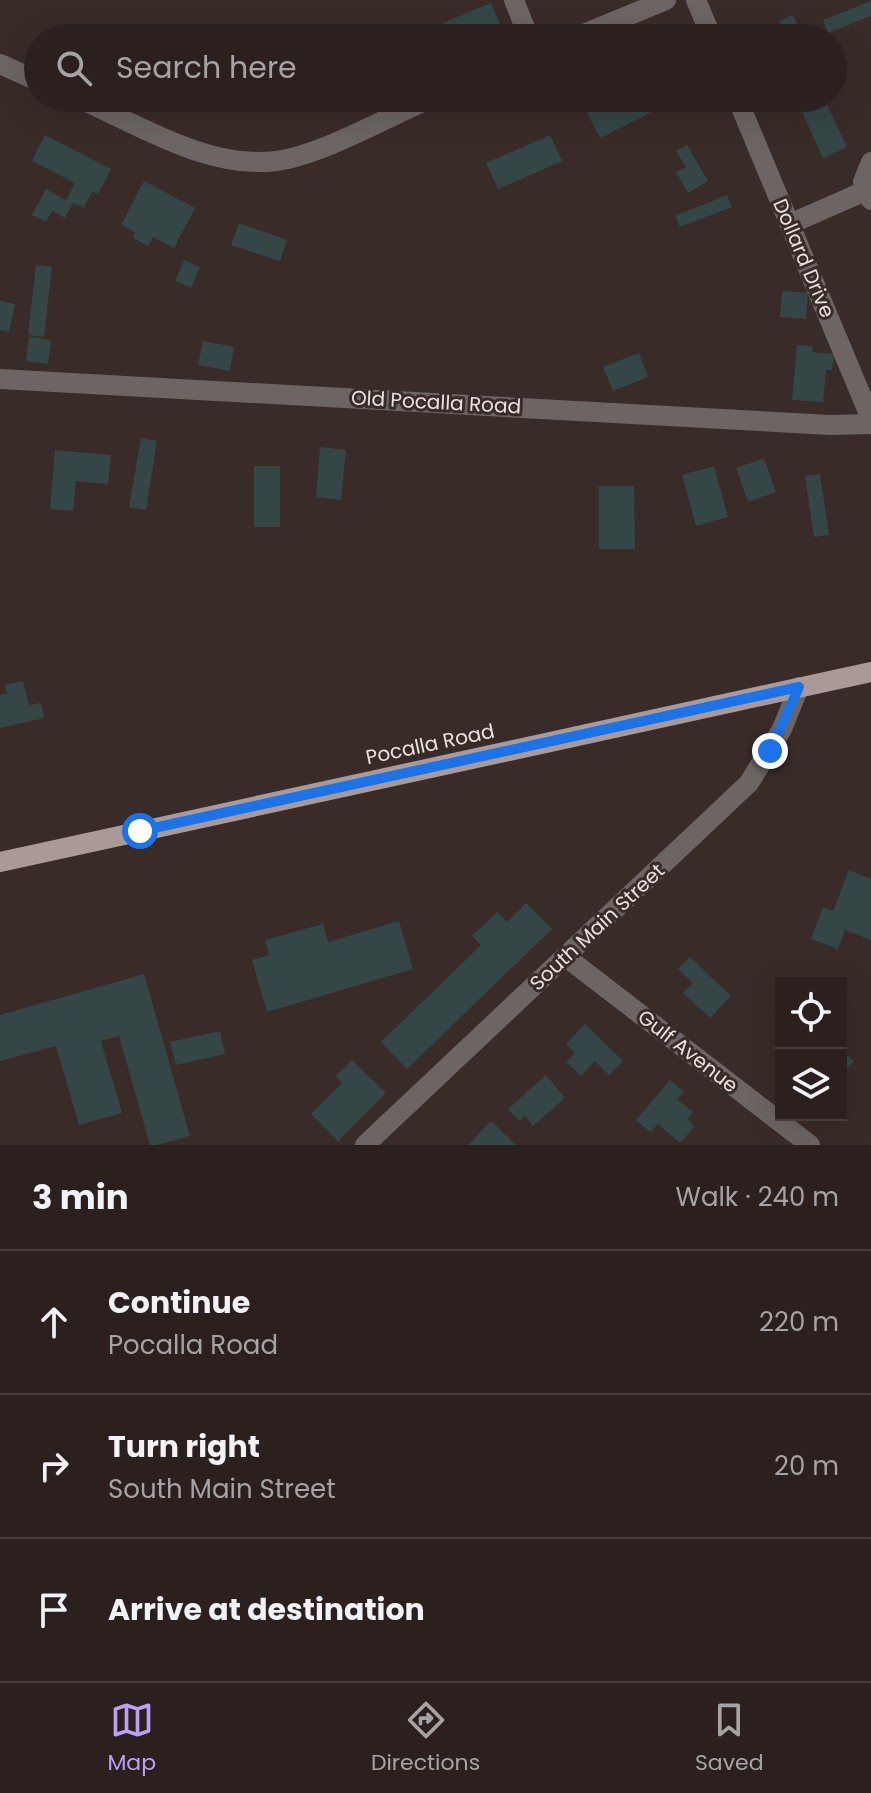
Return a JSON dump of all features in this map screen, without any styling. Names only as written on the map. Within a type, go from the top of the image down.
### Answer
[{"type":"main road","name":"Pocalla Road","points":[[0,862],[871,672]]},
{"type":"street","points":[[514,0],[523,24]]},
{"type":"street","points":[[608,24],[666,0]]},
{"type":"street","points":[[696,0],[706,24]]},
{"type":"street","points":[[0,64],[24,75]]},
{"type":"street","points":[[110,112],[199,151],[254,162],[277,161],[304,152],[398,112]]},
{"type":"street","name":"Dollard Drive","points":[[743,112],[871,421]]},
{"type":"street","points":[[790,224],[868,195],[864,173],[871,162]]},
{"type":"street","name":"Old Pocalla Road","points":[[0,379],[830,425],[871,421]]},
{"type":"street","name":"South Main Street","points":[[365,1145],[749,783],[782,729],[799,687]]},
{"type":"street","name":"Gulf Avenue","points":[[566,957],[810,1145]]},
{"type":"building","points":[[871,1],[871,16],[847,25],[825,24],[823,20]]},
{"type":"building","points":[[491,3],[500,24],[440,24]]},
{"type":"building","points":[[793,15],[797,24],[780,24],[779,21]]},
{"type":"building","points":[[589,112],[652,112],[600,138]]},
{"type":"building","points":[[802,112],[831,112],[847,147],[823,158]]},
{"type":"building","points":[[45,135],[111,169],[98,194],[92,191],[84,208],[73,203],[65,218],[52,211],[46,222],[32,215],[46,189],[66,200],[75,183],[32,161]]},
{"type":"building","points":[[550,135],[562,161],[498,189],[486,163]]},
{"type":"building","points":[[687,145],[708,181],[688,193],[676,172],[686,167],[676,151]]},
{"type":"building","points":[[144,181],[195,208],[174,248],[153,237],[148,246],[133,238],[135,232],[121,225]]},
{"type":"building","points":[[727,195],[732,207],[680,227],[675,216]]},
{"type":"building","points":[[239,223],[287,240],[280,261],[231,245]]},
{"type":"building","points":[[184,260],[200,267],[191,288],[175,281]]},
{"type":"building","points":[[36,265],[52,267],[44,337],[28,335]]},
{"type":"building","points":[[782,291],[808,293],[806,319],[780,317]]},
{"type":"building","points":[[0,301],[15,304],[9,332],[0,330]]},
{"type":"building","points":[[29,337],[51,340],[48,364],[26,361]]},
{"type":"building","points":[[203,341],[234,347],[230,371],[198,365]]},
{"type":"building","points":[[797,345],[813,346],[812,352],[834,354],[832,370],[826,370],[823,402],[792,400]]},
{"type":"building","points":[[639,353],[648,377],[613,391],[603,367]]},
{"type":"building","points":[[141,438],[157,441],[146,510],[129,507]]},
{"type":"building","points":[[320,447],[346,450],[341,500],[316,497]]},
{"type":"building","points":[[55,450],[111,455],[108,484],[76,481],[73,511],[50,509]]},
{"type":"building","points":[[764,458],[776,492],[748,502],[736,468]]},
{"type":"building","points":[[254,466],[280,466],[280,527],[254,527]]},
{"type":"building","points":[[714,466],[728,517],[696,526],[682,475]]},
{"type":"building","points":[[820,474],[829,535],[814,537],[805,476]]},
{"type":"building","points":[[599,486],[634,486],[635,549],[599,549]]},
{"type":"building","points":[[23,681],[29,705],[41,703],[44,718],[0,728],[0,695],[7,693],[5,685]]},
{"type":"building","points":[[849,870],[871,879],[871,940],[845,930],[838,949],[811,939],[823,907],[833,911]]},
{"type":"building","points":[[526,903],[552,929],[407,1069],[381,1042],[481,945],[472,936],[497,912],[507,922]]},
{"type":"building","points":[[399,921],[413,969],[267,1012],[252,960],[269,955],[265,940],[323,924],[328,942]]},
{"type":"building","points":[[690,957],[731,996],[710,1018],[683,993],[693,983],[678,969]]},
{"type":"building","points":[[144,974],[190,1136],[157,1145],[150,1145],[119,1036],[101,1041],[122,1113],[79,1125],[56,1046],[0,1061],[0,1015]]},
{"type":"building","points":[[585,1024],[623,1061],[609,1075],[595,1061],[581,1076],[566,1062],[575,1053],[566,1044]]},
{"type":"building","points":[[220,1031],[225,1054],[176,1065],[170,1042]]},
{"type":"building","points":[[847,1055],[854,1061],[847,1069]]},
{"type":"building","points":[[352,1060],[386,1093],[338,1141],[311,1114],[342,1083],[336,1076]]},
{"type":"building","points":[[546,1075],[565,1098],[533,1126],[525,1116],[519,1121],[508,1109]]},
{"type":"building","points":[[670,1080],[684,1092],[677,1099],[693,1112],[687,1119],[695,1126],[680,1143],[658,1124],[650,1132],[636,1120]]},
{"type":"building","points":[[491,1121],[516,1145],[468,1145]]},
{"type":"route","points":[[140,831],[799,687],[770,751]]}]
